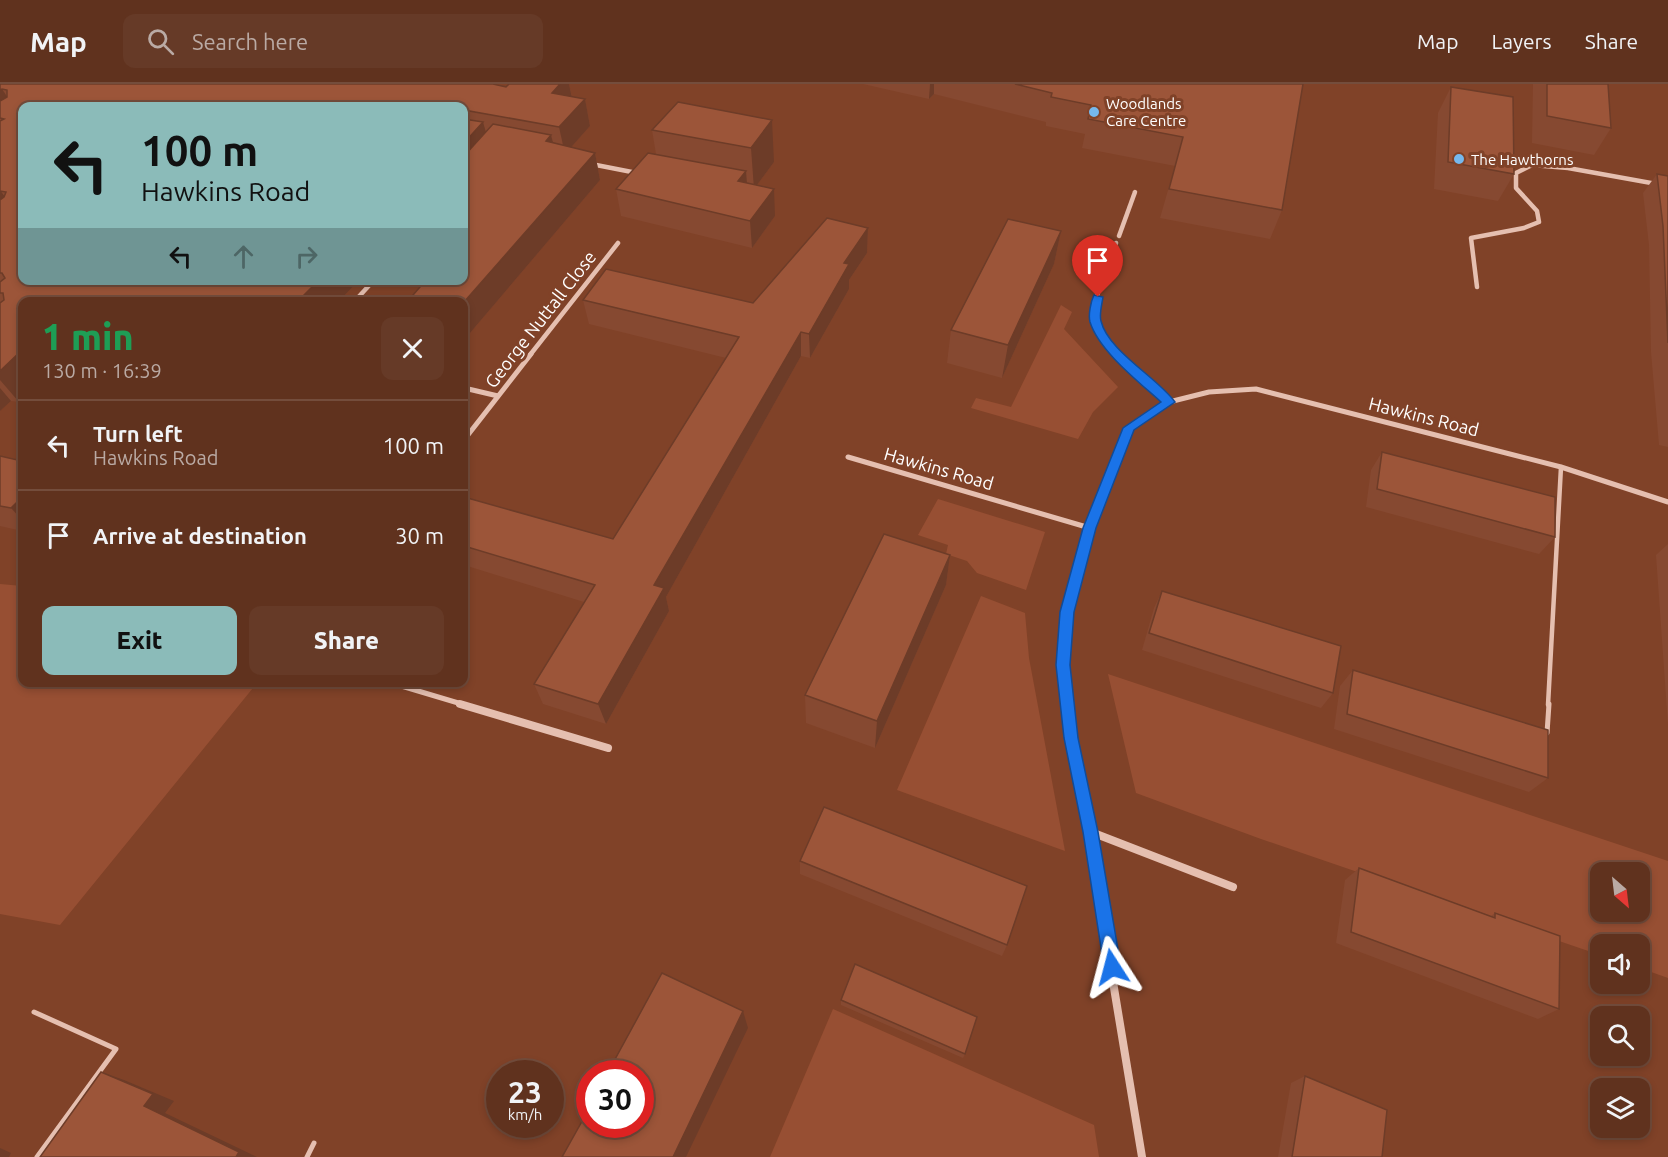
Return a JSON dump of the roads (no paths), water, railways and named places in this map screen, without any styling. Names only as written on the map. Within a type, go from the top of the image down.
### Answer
[{"type":"street","points":[[580,162],[649,175]]},
{"type":"street","points":[[1477,287],[1472,238],[1524,228],[1539,222],[1537,211],[1516,188],[1516,173],[1532,165],[1568,168],[1668,186]]},
{"type":"street","points":[[1119,236],[1136,192]]},
{"type":"street","name":"George Nuttall Close","points":[[468,435],[618,243]]},
{"type":"street","points":[[1116,243],[1098,297],[1095,321],[1104,338],[1128,366],[1169,402]]},
{"type":"street","points":[[359,297],[369,285]]},
{"type":"street","points":[[468,389],[498,396]]},
{"type":"street","name":"Hawkins Road","points":[[1142,1157],[1091,832],[1071,738],[1063,665],[1067,612],[1090,528],[1129,428],[1169,402],[1209,392],[1256,389],[1561,466],[1668,502]]},
{"type":"street","name":"Hawkins Road","points":[[848,457],[1090,528]]},
{"type":"street","points":[[405,687],[608,748]]},
{"type":"street","points":[[1091,832],[1233,886]]},
{"type":"lane","points":[[1116,243],[1119,236]]},
{"type":"lane","points":[[1546,746],[1561,466]]},
{"type":"lane","points":[[34,1012],[116,1049],[37,1157]]},
{"type":"lane","points":[[308,1157],[314,1143]]},
{"type":"place","name":"Woodlands Care Centre","points":[[1094,112]]},
{"type":"place","name":"The Hawthorns","points":[[1459,159]]}]
